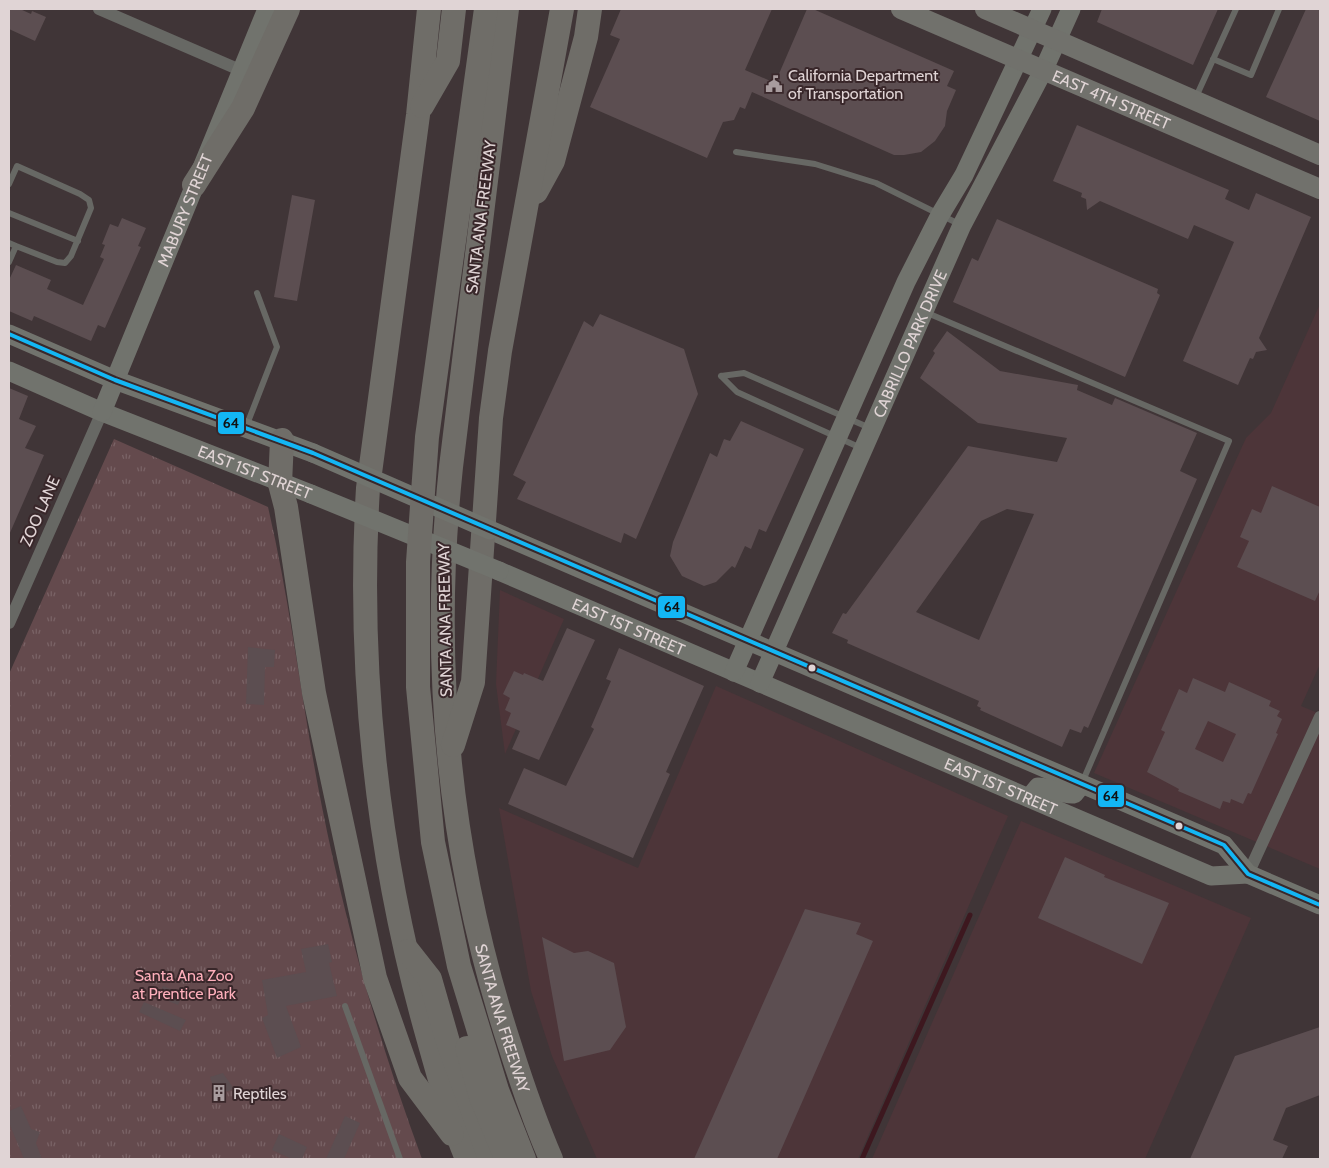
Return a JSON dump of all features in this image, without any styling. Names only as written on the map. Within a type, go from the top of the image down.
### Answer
[{"type":"highway","points":[[194,185],[243,108],[288,9]]},
{"type":"highway","points":[[429,9],[418,114],[374,435],[365,534],[367,665],[384,838],[404,946],[434,1058],[465,1154]]},
{"type":"highway","points":[[418,114],[448,61],[454,9]]},
{"type":"highway","points":[[469,9],[411,468],[402,561],[406,687],[419,844],[446,971],[481,1097],[507,1159]]},
{"type":"highway","points":[[486,9],[427,437],[418,562],[418,687],[433,842],[459,966],[497,1090],[524,1159]]},
{"type":"highway","name":"SANTA ANA FREEWAY","points":[[506,9],[444,535],[442,600],[448,761],[460,849],[479,942],[516,1063],[538,1129],[551,1159]]},
{"type":"highway","points":[[448,761],[473,682],[491,418],[500,351],[562,9]]},
{"type":"highway","points":[[527,207],[553,161],[586,37],[590,9]]},
{"type":"highway","points":[[282,440],[280,484],[314,692],[375,978],[410,1078],[465,1154]]},
{"type":"highway","points":[[404,946],[430,979],[448,1042],[490,1159]]},
{"type":"main road","name":"MABURY STREET","points":[[102,412],[240,70],[267,9]]},
{"type":"main road","name":"EAST 4TH STREET","points":[[902,9],[1320,189]]},
{"type":"main road","name":"EAST 4TH STREET","points":[[985,9],[1320,154]]},
{"type":"main road","name":"CABRILLO PARK DRIVE","points":[[734,672],[906,282],[940,215],[964,175],[1042,9]]},
{"type":"main road","name":"CABRILLO PARK DRIVE","points":[[760,683],[962,226],[1044,69],[1071,9]]},
{"type":"main road","name":"EAST 1ST STREET","points":[[9,334],[115,380],[313,453],[1224,845],[1248,874]]},
{"type":"main road","name":"EAST 1ST STREET","points":[[9,371],[102,412],[499,571],[1211,876],[1248,874],[1320,905]]},
{"type":"main road","points":[[1029,798],[1038,787],[1066,794],[1074,794],[1082,784]]},
{"type":"street","points":[[100,9],[113,11],[240,70]]},
{"type":"street","name":"ZOO LANE","points":[[9,622],[102,412]]},
{"type":"street","points":[[1248,874],[1320,717]]},
{"type":"lane","points":[[1195,100],[1236,9]]},
{"type":"lane","points":[[1213,59],[1251,75],[1279,9]]},
{"type":"lane","points":[[736,152],[815,164],[859,177],[894,191],[962,226]]},
{"type":"lane","points":[[9,184],[16,166],[80,194],[89,200],[91,208],[78,241],[65,263],[57,262],[9,243]]},
{"type":"lane","points":[[9,213],[78,241]]},
{"type":"lane","points":[[9,262],[16,246]]},
{"type":"lane","points":[[246,428],[277,347],[257,293]]},
{"type":"lane","points":[[923,312],[1229,440],[1082,784]]},
{"type":"lane","points":[[863,449],[737,392],[721,376],[744,373],[872,429]]},
{"type":"lane","points":[[345,1006],[400,1159]]},
{"type":"shaded area","points":[[1320,304],[1320,664],[1301,706],[1320,714],[1320,869],[1094,773],[1246,438],[1271,413]]},
{"type":"shaded area","points":[[500,590],[564,619],[505,754],[496,684]]},
{"type":"shaded area","points":[[716,686],[1008,816],[858,1159],[597,1159],[552,1056],[531,991],[499,808],[638,868]]},
{"type":"shaded area","points":[[1021,821],[1251,918],[1145,1159],[872,1159]]},
{"type":"green space","name":"Santa Ana Zoo at Prentice Park","points":[[114,439],[268,507],[331,852],[353,941],[378,1029],[422,1159],[9,1159],[9,674]]},
{"type":"building","points":[[9,9],[20,9],[31,14],[32,11],[46,17],[35,41],[9,29]]},
{"type":"building","name":"California Department of Transportation","points":[[621,9],[772,9],[745,70],[775,83],[807,9],[813,9],[954,71],[947,86],[956,90],[947,111],[945,126],[935,141],[921,152],[904,155],[894,155],[752,92],[745,109],[740,107],[734,120],[723,122],[707,158],[590,107],[620,39],[610,35]]},
{"type":"building","points":[[1102,9],[1218,9],[1193,65],[1097,22]]},
{"type":"building","points":[[1306,9],[1320,9],[1320,121],[1266,97]]},
{"type":"building","points":[[1077,125],[1229,190],[1225,199],[1249,210],[1256,193],[1311,217],[1259,338],[1267,350],[1256,352],[1253,359],[1250,358],[1238,385],[1183,361],[1234,242],[1194,225],[1188,239],[1100,201],[1087,210],[1086,199],[1081,197],[1082,193],[1053,181]]},
{"type":"building","points":[[292,195],[315,200],[297,301],[274,297]]},
{"type":"building","points":[[122,218],[146,228],[138,246],[141,247],[105,328],[98,325],[91,341],[34,316],[32,321],[9,311],[9,280],[16,265],[51,280],[47,289],[83,305],[104,259],[100,257],[105,245],[102,244],[110,224],[118,227]]},
{"type":"building","points":[[997,219],[1158,289],[1157,293],[1160,295],[1125,377],[953,302],[972,258],[978,261]]},
{"type":"building","points":[[600,314],[684,349],[698,394],[636,539],[624,533],[621,543],[517,499],[526,482],[513,475],[584,321],[593,327]]},
{"type":"building","points":[[947,331],[1000,371],[1078,385],[1077,390],[1112,405],[1115,398],[1197,433],[1180,471],[1197,479],[1088,728],[1084,726],[1081,733],[1070,729],[1062,747],[980,710],[981,708],[977,706],[979,701],[847,643],[848,640],[832,633],[843,613],[846,614],[968,446],[1057,462],[1067,438],[978,423],[920,378],[935,353],[933,351]],"holes":[[[1007,509],[1034,514],[979,640],[916,612],[981,521]]]},
{"type":"building","points":[[9,388],[28,396],[19,419],[36,426],[25,448],[44,455],[9,535]]},
{"type":"building","points":[[741,421],[804,449],[766,532],[759,529],[751,549],[745,546],[735,568],[732,566],[716,582],[704,586],[682,576],[670,556],[673,542],[710,453],[717,457],[724,439],[730,441]]},
{"type":"building","points":[[1272,486],[1320,507],[1320,590],[1315,601],[1237,567],[1249,541],[1240,537],[1252,509],[1261,513]]},
{"type":"building","points":[[567,628],[595,640],[539,760],[512,749],[520,731],[506,725],[511,713],[505,710],[510,698],[503,694],[514,671],[543,681]]},
{"type":"building","points":[[248,647],[275,650],[274,667],[265,667],[264,705],[246,704]]},
{"type":"building","points":[[619,648],[704,686],[666,772],[670,774],[633,858],[508,804],[524,768],[566,786],[594,729],[591,727],[611,681],[606,679]]},
{"type":"building","points":[[1193,678],[1225,692],[1229,682],[1271,701],[1269,706],[1280,711],[1277,716],[1282,719],[1276,733],[1278,734],[1251,794],[1248,793],[1243,804],[1231,799],[1230,803],[1223,801],[1220,809],[1178,791],[1179,789],[1147,772],[1165,732],[1161,730],[1179,689],[1187,693]],"holes":[[[1208,721],[1236,734],[1223,762],[1195,749]]]},
{"type":"building","points":[[1065,857],[1105,875],[1104,877],[1169,903],[1142,964],[1038,918]]},
{"type":"building","points":[[805,909],[861,923],[856,934],[873,941],[777,1159],[694,1159]]},
{"type":"building","points":[[542,937],[574,953],[588,951],[614,963],[626,1027],[610,1050],[564,1061]]},
{"type":"building","points":[[328,944],[332,962],[329,963],[337,996],[286,1006],[301,1047],[277,1058],[262,1018],[268,1015],[262,980],[306,972],[301,949]]},
{"type":"building","points":[[163,986],[183,994],[178,1005],[158,997]]},
{"type":"building","points":[[144,1002],[186,1020],[180,1031],[139,1012]]},
{"type":"building","points":[[1320,1027],[1320,1095],[1286,1108],[1273,1140],[1288,1146],[1282,1159],[1190,1159],[1235,1056]]},
{"type":"building","name":"Reptiles","points":[[223,1073],[234,1089],[216,1095],[210,1077]]},
{"type":"building","points":[[21,1106],[31,1129],[40,1132],[36,1143],[42,1159],[24,1159],[9,1123],[9,1111]]},
{"type":"building","points":[[345,1116],[360,1123],[344,1159],[326,1159]]},
{"type":"building","points":[[279,1134],[307,1147],[302,1159],[292,1159],[272,1150]]},
{"type":"waterway","points":[[862,1159],[970,915]]},
{"type":"transit line","name":"64","points":[[9,334],[115,380],[313,453],[1224,845],[1248,874],[1320,905]]},
{"type":"place","name":"California Department of Transportation","points":[[774,84]]},
{"type":"place","name":"Reptiles","points":[[219,1093]]}]
